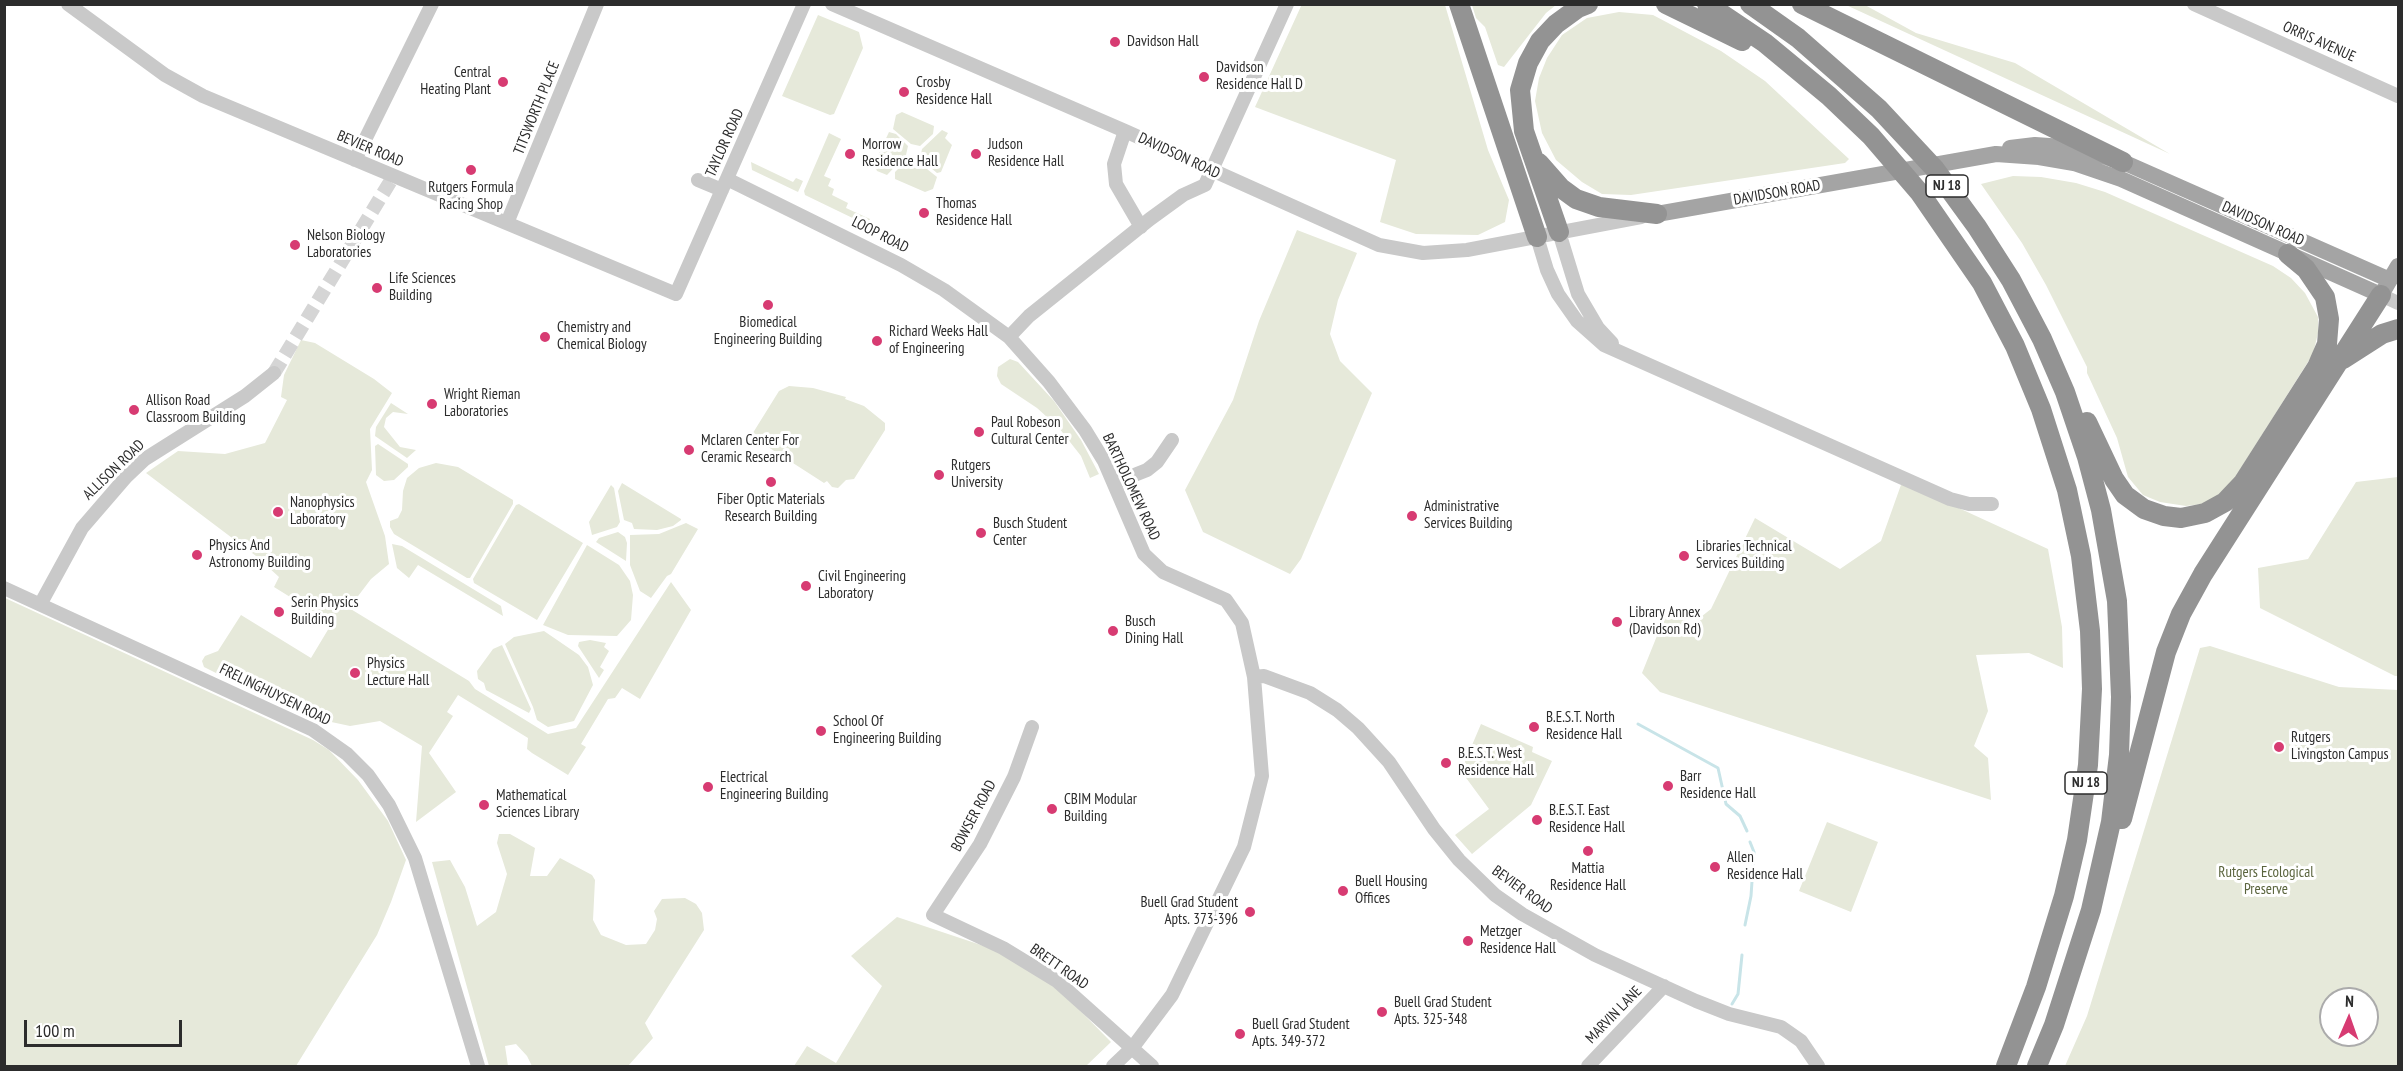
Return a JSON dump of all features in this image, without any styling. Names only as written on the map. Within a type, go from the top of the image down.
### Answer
[{"type":"highway","points":[[1459,4],[1537,237]]},
{"type":"highway","points":[[1559,232],[1531,153],[1520,111],[1520,90],[1528,63],[1540,41],[1556,24],[1578,8],[1588,4]]},
{"type":"highway","points":[[1666,4],[1694,16],[1761,52],[1846,112]]},
{"type":"highway","name":"NJ 18","points":[[1707,4],[1765,43],[1808,77],[1846,112],[1920,193],[1951,235],[1988,294],[2015,346],[2042,409],[2067,490],[2081,556],[2090,632],[2092,689],[2088,765],[2082,812],[2064,896],[2048,951],[2006,1066]]},
{"type":"highway","name":"NJ 18","points":[[1750,4],[1798,38],[1846,78],[1934,168],[1977,227],[2011,280],[2065,392],[2087,457],[2101,510],[2116,601],[2120,648],[2119,755],[2110,822],[2095,894],[2079,952],[2037,1066]]},
{"type":"highway","points":[[1802,4],[2123,162]]},
{"type":"highway","points":[[1531,153],[1546,174],[1576,199],[1599,207],[1658,214]]},
{"type":"highway","points":[[2065,392],[2079,404],[2114,479],[2136,504],[2150,512],[2181,518],[2205,513],[2217,507],[2243,483],[2317,367],[2327,344],[2329,319],[2325,297],[2310,274],[2288,254]]},
{"type":"highway","points":[[2095,894],[2112,860],[2166,652],[2181,614],[2203,574],[2338,362],[2393,285]]},
{"type":"highway","points":[[2338,362],[2382,334],[2398,329]]},
{"type":"main road","name":"DAVIDSON ROAD","points":[[1658,214],[1996,154],[2015,146],[2049,145],[2078,148],[2123,162],[2393,285]]},
{"type":"main road","name":"DAVIDSON ROAD","points":[[1996,154],[2057,160],[2100,170],[2288,254],[2393,285]]},
{"type":"street","name":"BEVIER ROAD","points":[[68,4],[182,86],[676,294]]},
{"type":"street","points":[[356,160],[432,4]]},
{"type":"street","name":"TITSWORTH PLACE","points":[[507,223],[597,4]]},
{"type":"street","name":"TAYLOR ROAD","points":[[676,294],[804,4]]},
{"type":"street","name":"DAVIDSON ROAD","points":[[832,4],[1125,131],[1211,172],[1379,245],[1423,253],[1467,250],[1658,214]]},
{"type":"street","points":[[1009,337],[1029,316],[1141,227],[1183,195],[1205,185],[1287,4]]},
{"type":"street","name":"ORRIS AVENUE","points":[[2194,4],[2398,96]]},
{"type":"street","points":[[1125,131],[1114,164],[1116,184],[1141,227]]},
{"type":"street","name":"LOOP ROAD","points":[[698,180],[725,184],[902,264],[944,290],[1009,337]]},
{"type":"street","points":[[1559,232],[1578,294],[1598,328],[1620,351]]},
{"type":"street","points":[[1537,237],[1547,270],[1558,294],[1577,321],[1604,345],[1950,500],[1969,504],[1992,504]]},
{"type":"street","name":"BARTHOLOMEW ROAD","points":[[1009,337],[1069,407],[1104,461],[1138,543],[1152,564],[1176,579],[1216,594],[1236,612],[1245,633],[1254,677],[1262,776],[1244,847],[1172,995],[1133,1047],[1113,1066]]},
{"type":"street","name":"ALLISON ROAD","points":[[41,603],[82,528],[126,477],[155,453],[244,396],[274,373]]},
{"type":"street","points":[[1114,483],[1147,470],[1157,462],[1172,440]]},
{"type":"street","name":"FRELINGHUYSEN ROAD","points":[[4,588],[41,603],[313,730],[347,754],[368,775],[389,805],[415,858],[478,1066]]},
{"type":"street","name":"BEVIER ROAD","points":[[1254,677],[1264,676],[1310,693],[1337,710],[1358,728],[1389,762],[1446,845],[1483,884],[1510,906],[1595,955],[1712,1008],[1781,1027],[1801,1041],[1818,1066]]},
{"type":"street","name":"BOWSER ROAD","points":[[933,915],[980,844],[1014,777],[1032,727]]},
{"type":"street","name":"BRETT ROAD","points":[[933,915],[1003,948],[1057,981],[1152,1066]]},
{"type":"street","name":"MARVIN LANE","points":[[1587,1066],[1664,986]]},
{"type":"green space","points":[[1302,4],[1445,5],[1488,150],[1509,200],[1505,222],[1478,235],[1416,234],[1380,222],[1396,160],[1255,107]]},
{"type":"green space","points":[[1472,4],[1556,5],[1546,13],[1504,67],[1498,65],[1485,27],[1476,18]]},
{"type":"green space","points":[[1846,5],[1865,5],[1916,33],[2015,63],[2170,154]]},
{"type":"green space","points":[[1619,12],[1653,15],[1721,51],[1765,81],[1849,159],[1845,163],[1631,195],[1602,194],[1582,182],[1556,160],[1542,133],[1535,101],[1539,78],[1547,58],[1562,35],[1587,18]]},
{"type":"green space","points":[[818,15],[859,32],[863,48],[834,114],[830,115],[782,96]]},
{"type":"green space","points":[[902,112],[934,126],[933,134],[920,146],[911,144],[893,129],[896,115]]},
{"type":"green space","points":[[942,130],[948,133],[945,138],[952,145],[941,172],[937,173],[920,159],[922,149]]},
{"type":"green space","points":[[889,132],[896,134],[908,146],[906,155],[887,175],[877,171],[874,164]]},
{"type":"green space","points":[[829,133],[841,139],[824,176],[831,179],[828,186],[834,189],[832,195],[848,203],[846,208],[870,219],[868,223],[865,224],[805,195],[804,191]]},
{"type":"green space","points":[[908,159],[917,161],[937,177],[933,189],[925,192],[895,179],[895,172]]},
{"type":"green space","points":[[751,162],[793,182],[796,178],[803,181],[798,192],[752,170]]},
{"type":"green space","points":[[2013,176],[2041,177],[2076,183],[2105,192],[2273,266],[2291,278],[2305,293],[2318,317],[2318,333],[2313,354],[2231,484],[2217,496],[2202,504],[2186,506],[2160,502],[2143,495],[2128,477],[2117,438],[2087,373],[2087,367],[2046,285],[2022,243],[1981,184]]},
{"type":"green space","points":[[1297,230],[1357,253],[1338,300],[1330,334],[1340,361],[1372,393],[1301,559],[1290,574],[1203,532],[1185,490],[1233,400],[1259,321]]},
{"type":"green space","points":[[301,340],[315,343],[374,379],[392,393],[370,429],[372,470],[366,482],[385,536],[389,564],[371,579],[349,608],[469,681],[475,689],[548,734],[576,728],[671,582],[691,610],[640,699],[622,688],[615,698],[608,699],[581,744],[586,747],[568,775],[527,749],[528,738],[458,695],[447,712],[453,716],[429,753],[456,792],[416,822],[422,746],[380,721],[350,726],[308,717],[244,687],[240,680],[236,683],[204,667],[202,661],[205,656],[218,651],[241,615],[311,658],[332,623],[274,587],[279,577],[256,556],[146,473],[178,451],[225,454],[265,443],[287,400],[281,397],[284,375]]},
{"type":"green space","points":[[1010,359],[1018,362],[1054,401],[1081,440],[1099,474],[1090,478],[1081,456],[1059,428],[1037,408],[1001,384],[997,376],[998,367]]},
{"type":"green space","points":[[789,386],[813,388],[846,397],[845,399],[864,406],[885,423],[885,430],[854,479],[846,480],[838,488],[832,487],[827,481],[824,483],[751,436],[779,391]]},
{"type":"green space","points":[[391,403],[408,414],[393,412],[386,418],[384,427],[400,447],[416,450],[407,458],[375,436],[376,427]]},
{"type":"green space","points":[[378,444],[408,464],[408,467],[394,480],[384,481],[376,475],[375,446]]},
{"type":"green space","points":[[436,463],[458,467],[513,500],[513,504],[470,578],[394,534],[390,527],[390,521],[398,518],[402,510],[403,491],[407,478],[419,468]]},
{"type":"green space","points":[[2398,477],[2398,676],[2395,676],[2260,608],[2258,568],[2308,559],[2356,482]]},
{"type":"green space","points":[[1902,482],[2048,549],[2062,627],[2063,668],[2029,653],[1976,655],[1988,711],[1974,746],[1988,758],[1991,800],[1660,692],[1642,673],[1667,611],[1692,624],[1711,609],[1755,518],[1840,569],[1881,541]]},
{"type":"green space","points":[[622,483],[681,520],[673,526],[657,530],[634,529],[632,523],[624,520],[618,491]]},
{"type":"green space","points":[[611,485],[614,488],[620,522],[617,527],[592,535],[589,522]]},
{"type":"green space","points":[[519,504],[583,543],[537,620],[474,583],[473,579],[516,505]]},
{"type":"green space","points":[[686,523],[698,529],[671,574],[651,598],[640,591],[630,565],[630,535],[659,534]]},
{"type":"green space","points":[[618,532],[625,537],[627,543],[626,561],[596,542],[599,538]]},
{"type":"green space","points":[[392,544],[402,546],[501,606],[503,616],[418,565],[409,578],[397,568]]},
{"type":"green space","points":[[587,545],[619,565],[630,581],[633,595],[631,620],[617,636],[568,635],[543,625]]},
{"type":"green space","points":[[5,598],[313,740],[329,750],[358,780],[388,821],[406,860],[391,902],[377,935],[296,1066],[5,1066]]},
{"type":"green space","points":[[544,631],[579,655],[588,667],[593,685],[574,721],[548,727],[537,720],[505,644],[514,637]]},
{"type":"green space","points":[[590,640],[606,643],[604,647],[609,651],[600,667],[604,670],[599,678],[578,646],[579,642]]},
{"type":"green space","points":[[502,645],[531,709],[529,713],[486,690],[484,683],[478,679],[477,671],[493,649]]},
{"type":"green space","name":"Rutgers Ecological Preserve","points":[[2210,646],[2339,687],[2398,690],[2398,1066],[2065,1066],[2087,1016],[2200,648]]},
{"type":"green space","points":[[1481,724],[1533,747],[1532,752],[1552,761],[1531,805],[1472,854],[1455,835],[1489,809],[1461,771]]},
{"type":"green space","points":[[1827,822],[1878,842],[1851,912],[1799,891]]},
{"type":"green space","points":[[499,834],[510,834],[535,848],[530,876],[547,876],[560,858],[592,875],[595,880],[593,920],[601,935],[626,945],[646,944],[655,930],[657,919],[654,911],[662,899],[685,898],[696,904],[702,913],[704,930],[645,1023],[653,1038],[628,1066],[532,1066],[527,1056],[516,1044],[505,1046],[508,1066],[489,1066],[432,862],[450,860],[465,887],[477,926],[496,912],[507,874],[497,843]]},
{"type":"green space","points":[[897,917],[999,951],[1053,983],[1111,1042],[1086,1066],[794,1066],[807,1046],[836,1063],[882,986],[851,956]]},
{"type":"waterway","points":[[1638,724],[1718,768],[1726,804],[1740,816],[1747,831]]},
{"type":"waterway","points":[[1745,925],[1751,896],[1754,852],[1750,842]]},
{"type":"waterway","points":[[1732,1004],[1738,994],[1742,955]]},
{"type":"tunnel","points":[[274,373],[393,177]]},
{"type":"place","name":"Davidson Hall","points":[[1115,42]]},
{"type":"place","name":"Davidson Residence Hall D","points":[[1204,77]]},
{"type":"place","name":"Central Heating Plant","points":[[503,82]]},
{"type":"place","name":"Crosby Residence Hall","points":[[904,92]]},
{"type":"place","name":"Morrow Residence Hall","points":[[850,154]]},
{"type":"place","name":"Judson Residence Hall","points":[[976,154]]},
{"type":"place","name":"Rutgers Formula Racing Shop","points":[[471,170]]},
{"type":"place","name":"Thomas Residence Hall","points":[[924,213]]},
{"type":"place","name":"Nelson Biology Laboratories","points":[[295,245]]},
{"type":"place","name":"Life Sciences Building","points":[[377,288]]},
{"type":"place","name":"Biomedical Engineering Building","points":[[768,305]]},
{"type":"place","name":"Chemistry and Chemical Biology","points":[[545,337]]},
{"type":"place","name":"Richard Weeks Hall of Engineering","points":[[877,341]]},
{"type":"place","name":"Wright Rieman Laboratories","points":[[432,404]]},
{"type":"place","name":"Allison Road Classroom Building","points":[[134,410]]},
{"type":"place","name":"Paul Robeson Cultural Center","points":[[979,432]]},
{"type":"place","name":"Mclaren Center For Ceramic Research","points":[[689,450]]},
{"type":"place","name":"Rutgers University","points":[[939,475]]},
{"type":"place","name":"Fiber Optic Materials Research Building","points":[[771,482]]},
{"type":"place","name":"Nanophysics Laboratory","points":[[278,512]]},
{"type":"place","name":"Administrative Services Building","points":[[1412,516]]},
{"type":"place","name":"Busch Student Center","points":[[981,533]]},
{"type":"place","name":"Physics And Astronomy Building","points":[[197,555]]},
{"type":"place","name":"Libraries Technical Services Building","points":[[1684,556]]},
{"type":"place","name":"Civil Engineering Laboratory","points":[[806,586]]},
{"type":"place","name":"Serin Physics Building","points":[[279,612]]},
{"type":"place","name":"Library Annex (Davidson Rd)","points":[[1617,622]]},
{"type":"place","name":"Busch Dining Hall","points":[[1113,631]]},
{"type":"place","name":"Physics Lecture Hall","points":[[355,673]]},
{"type":"place","name":"B.E.S.T. North Residence Hall","points":[[1534,727]]},
{"type":"place","name":"School Of Engineering Building","points":[[821,731]]},
{"type":"place","name":"Rutgers Livingston Campus","points":[[2279,747]]},
{"type":"place","name":"B.E.S.T. West Residence Hall","points":[[1446,763]]},
{"type":"place","name":"Barr Residence Hall","points":[[1668,786]]},
{"type":"place","name":"Electrical Engineering Building","points":[[708,787]]},
{"type":"place","name":"Mathematical Sciences Library","points":[[484,805]]},
{"type":"place","name":"CBIM Modular Building","points":[[1052,809]]},
{"type":"place","name":"B.E.S.T. East Residence Hall","points":[[1537,820]]},
{"type":"place","name":"Mattia Residence Hall","points":[[1588,851]]},
{"type":"place","name":"Allen Residence Hall","points":[[1715,867]]},
{"type":"place","name":"Buell Housing Offices","points":[[1343,891]]},
{"type":"place","name":"Buell Grad Student Apts. 373-396","points":[[1250,912]]},
{"type":"place","name":"Metzger Residence Hall","points":[[1468,941]]},
{"type":"place","name":"Buell Grad Student Apts. 325-348","points":[[1382,1012]]},
{"type":"place","name":"Buell Grad Student Apts. 349-372","points":[[1240,1034]]}]
